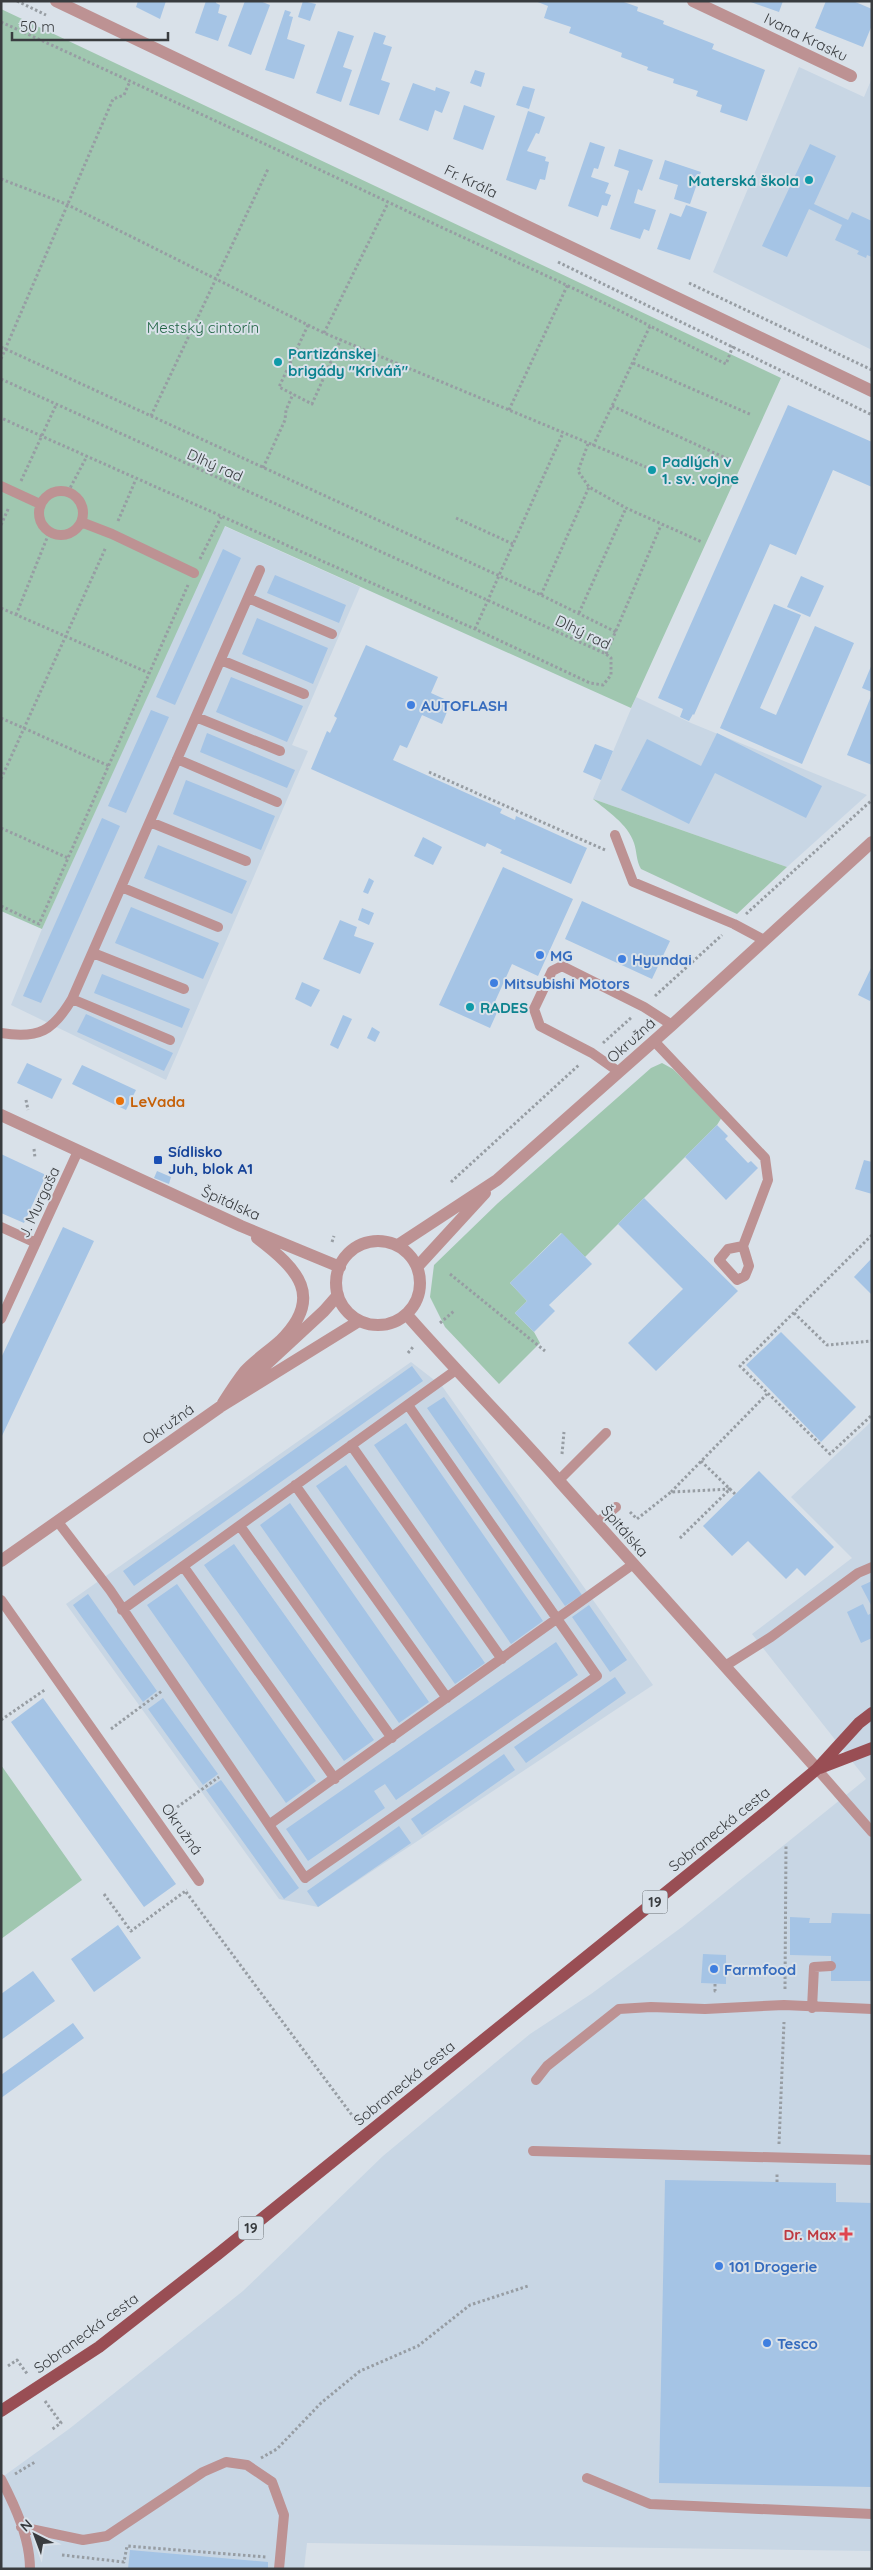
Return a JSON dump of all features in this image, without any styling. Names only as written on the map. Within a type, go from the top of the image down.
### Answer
[{"type":"main road","name":"Sobranecká cesta","points":[[1,2411],[99,2347],[366,2135],[817,1769],[859,1723],[872,1713]]},
{"type":"main road","name":"Sobranecká cesta","points":[[817,1769],[872,1748]]},
{"type":"street","name":"Fr. Kráľa","points":[[56,1],[872,390]]},
{"type":"street","name":"Ivana Krasku","points":[[693,1],[851,76]]},
{"type":"street","points":[[720,14],[725,1]]},
{"type":"street","name":"Okružná","points":[[398,1245],[497,1180],[672,1025],[872,842]]},
{"type":"street","name":"Špitálska","points":[[1,1115],[240,1226],[340,1267]]},
{"type":"street","points":[[418,1266],[497,1180]]},
{"type":"street","points":[[220,1407],[246,1371],[296,1324],[304,1301],[302,1286],[292,1270],[269,1247],[240,1226]]},
{"type":"street","points":[[378,1241],[398,1245],[411,1255],[418,1266],[421,1279],[420,1292],[415,1304],[407,1314],[396,1322],[383,1325],[359,1321],[346,1309],[338,1295],[336,1286],[340,1267],[350,1252],[366,1243],[378,1241]]},
{"type":"street","points":[[220,1407],[324,1311],[338,1295]]},
{"type":"street","name":"Špitálska","points":[[407,1314],[456,1370],[559,1480],[632,1565],[817,1769]]},
{"type":"street","name":"Okružná","points":[[1,1561],[220,1407],[359,1321]]},
{"type":"lane","points":[[1,486],[40,504]]},
{"type":"lane","points":[[57,491],[68,492],[77,497],[83,507],[79,528],[70,534],[59,536],[49,533],[41,525],[38,515],[40,504],[47,496],[57,491]]},
{"type":"lane","points":[[81,522],[112,534],[194,573]]},
{"type":"lane","points":[[1,1033],[23,1037],[42,1031],[59,1020],[72,999],[260,570]]},
{"type":"lane","points":[[248,598],[332,634]]},
{"type":"lane","points":[[221,660],[304,694]]},
{"type":"lane","points":[[196,717],[280,751]]},
{"type":"lane","points":[[177,759],[277,802]]},
{"type":"lane","points":[[150,822],[246,861]]},
{"type":"lane","points":[[615,835],[633,882],[734,924],[764,940]]},
{"type":"lane","points":[[121,887],[218,927]]},
{"type":"lane","points":[[93,953],[184,988]]},
{"type":"lane","points":[[619,1072],[592,1053],[540,1026],[534,1009],[552,971],[562,966],[644,1007],[672,1025]]},
{"type":"lane","points":[[72,999],[170,1040]]},
{"type":"lane","points":[[654,1040],[765,1158],[768,1180],[743,1246]]},
{"type":"lane","name":"J. Murgaša","points":[[1,1319],[78,1151]]},
{"type":"lane","points":[[1,1226],[36,1243]]},
{"type":"lane","points":[[122,1610],[456,1370]]},
{"type":"lane","points":[[58,1522],[110,1590],[305,1878],[597,1676],[408,1405]]},
{"type":"lane","points":[[559,1480],[606,1433]]},
{"type":"lane","points":[[351,1446],[502,1659]]},
{"type":"lane","points":[[295,1485],[447,1698]]},
{"type":"lane","points":[[596,1523],[621,1507]]},
{"type":"lane","points":[[240,1526],[392,1738]]},
{"type":"lane","points":[[270,1824],[632,1565]]},
{"type":"lane","points":[[183,1566],[335,1779]]},
{"type":"lane","points":[[725,1666],[771,1637],[858,1573],[872,1567]]},
{"type":"lane","name":"Okružná","points":[[1,1600],[199,1881]]},
{"type":"lane","points":[[817,1769],[872,1832]]},
{"type":"lane","points":[[812,2008],[814,1966],[831,1966]]},
{"type":"lane","points":[[536,2080],[547,2066],[619,2008],[705,2009],[776,2005],[872,2010]]},
{"type":"lane","points":[[533,2151],[872,2160]]},
{"type":"lane","points":[[21,2527],[83,2540],[107,2536],[202,2472],[226,2462],[247,2465],[272,2482],[284,2515],[280,2563]]},
{"type":"lane","points":[[587,2478],[650,2504],[872,2514]]},
{"type":"lane","points":[[2,2480],[21,2527],[30,2558],[30,2569]]},
{"type":"path","points":[[1,22],[278,148],[388,203],[568,284],[726,364],[733,346]]},
{"type":"path","points":[[1,359],[66,204],[113,99],[124,95],[130,81]]},
{"type":"path","points":[[151,416],[215,277],[268,169]]},
{"type":"path","points":[[1,179],[66,204],[308,325],[588,444],[646,466]]},
{"type":"path","points":[[324,332],[388,203]]},
{"type":"path","points":[[509,410],[568,284]]},
{"type":"path","points":[[308,325],[279,388],[312,404],[341,339]]},
{"type":"path","points":[[593,446],[650,326]]},
{"type":"path","name":"Dlhý rad","points":[[1,347],[541,595],[616,632]]},
{"type":"path","points":[[633,363],[752,415]]},
{"type":"path","name":"Dlhý rad","points":[[1,380],[606,654],[611,658],[611,675],[603,685],[590,683],[475,629],[1,418]]},
{"type":"path","points":[[263,468],[286,420],[286,410],[293,394]]},
{"type":"path","points":[[1,525],[56,405]]},
{"type":"path","points":[[612,406],[730,460]]},
{"type":"path","points":[[475,629],[564,433]]},
{"type":"path","points":[[588,444],[578,470],[588,488],[661,525],[702,542]]},
{"type":"path","points":[[68,492],[87,456]]},
{"type":"path","points":[[1,779],[136,479]]},
{"type":"path","points":[[541,595],[588,488]]},
{"type":"path","points":[[579,613],[626,508]]},
{"type":"path","points":[[1,906],[40,924],[149,673],[221,517]]},
{"type":"path","points":[[456,518],[513,544]]},
{"type":"path","points":[[606,654],[661,525]]},
{"type":"path","points":[[16,614],[49,533]]},
{"type":"path","points":[[1,608],[149,673]]},
{"type":"path","points":[[1,718],[109,766]]},
{"type":"path","points":[[429,772],[624,859]]},
{"type":"path","points":[[451,1182],[872,800]]},
{"type":"path","points":[[1,828],[68,858]]},
{"type":"path","points":[[872,1235],[740,1366],[830,1454],[872,1415]]},
{"type":"path","points":[[332,1242],[334,1236]]},
{"type":"path","points":[[450,1274],[546,1351]]},
{"type":"path","points":[[440,1323],[454,1311]]},
{"type":"path","points":[[794,1313],[826,1345],[872,1341]]},
{"type":"path","points":[[408,1353],[413,1347]]},
{"type":"path","points":[[621,1507],[637,1519],[670,1492],[767,1394]]},
{"type":"path","points":[[701,1461],[735,1494]]},
{"type":"path","points":[[670,1492],[730,1489]]},
{"type":"path","points":[[679,1539],[730,1489]]},
{"type":"path","points":[[1,1720],[58,1680]]},
{"type":"path","points":[[98,1738],[173,1683]]},
{"type":"path","points":[[158,1822],[232,1768]]},
{"type":"path","points":[[785,1995],[786,1844]]},
{"type":"path","points":[[104,1894],[131,1931],[199,1881]]},
{"type":"path","points":[[185,1891],[366,2135]]},
{"type":"path","points":[[715,1984],[715,1991],[724,1991]]},
{"type":"path","points":[[779,2149],[784,2022]]},
{"type":"path","points":[[777,2182],[778,2168]]},
{"type":"path","points":[[247,2465],[277,2449],[321,2403],[360,2371],[418,2346],[470,2305],[528,2286]]},
{"type":"path","points":[[2,2480],[35,2462]]},
{"type":"path","points":[[62,2555],[124,2562],[127,2546],[280,2563]]},
{"type":"shaded area","points":[[799,67],[864,97],[872,78],[872,350],[713,272]]},
{"type":"shaded area","points":[[224,526],[360,587],[292,745],[308,751],[166,1080],[11,1005],[42,929]]},
{"type":"shaded area","points":[[636,697],[691,723],[867,795],[787,867],[593,799]]},
{"type":"shaded area","points":[[411,1362],[442,1386],[653,1685],[318,1907],[279,1899],[66,1604]]},
{"type":"shaded area","points":[[872,1421],[872,2551],[307,2543],[304,2569],[1,2569],[1,2478],[69,2429],[243,2291],[383,2156],[530,2034],[591,1994],[682,1927],[866,1779],[752,1634],[852,1558],[791,1497]]},
{"type":"green space","name":"Mestský cintorín","points":[[1,9],[781,378],[631,708],[225,526],[42,929],[1,911]]},
{"type":"green space","points":[[593,799],[787,867],[737,914],[641,869],[634,843],[627,830]]},
{"type":"green space","points":[[662,1063],[673,1069],[722,1117],[717,1125],[585,1257],[561,1233],[510,1283],[527,1301],[515,1313],[534,1332],[540,1343],[499,1384],[445,1327],[430,1297],[434,1265],[498,1203],[651,1068]]},
{"type":"green space","points":[[1,1765],[82,1880],[1,1939]]},
{"type":"building","points":[[138,1],[166,1],[160,19],[136,7]]},
{"type":"building","points":[[206,1],[216,1],[220,5],[218,13],[227,16],[218,41],[195,33]]},
{"type":"building","points":[[245,1],[260,1],[270,5],[251,55],[228,46]]},
{"type":"building","points":[[303,1],[316,4],[310,21],[298,17]]},
{"type":"building","points":[[535,1],[621,1],[638,7],[637,11],[664,21],[663,24],[714,44],[712,49],[765,70],[747,121],[720,112],[722,105],[696,96],[698,91],[673,83],[674,79],[647,70],[648,67],[621,57],[622,53],[569,33],[571,27],[544,18],[548,6]]},
{"type":"building","points":[[748,1],[783,1],[779,12]]},
{"type":"building","points":[[826,1],[853,1],[872,9],[872,25],[863,47],[815,28]]},
{"type":"building","points":[[285,10],[291,12],[289,16],[293,17],[287,39],[305,45],[294,79],[265,70]]},
{"type":"building","points":[[338,31],[354,36],[343,67],[352,70],[341,102],[316,93]]},
{"type":"building","points":[[374,32],[386,36],[383,44],[392,47],[381,80],[390,83],[379,115],[349,105]]},
{"type":"building","points":[[475,70],[485,73],[481,87],[470,83]]},
{"type":"building","points":[[413,83],[435,91],[436,87],[450,92],[442,113],[435,110],[428,131],[399,120]]},
{"type":"building","points":[[523,86],[535,89],[529,109],[516,105]]},
{"type":"building","points":[[464,105],[495,116],[483,150],[453,139]]},
{"type":"building","points":[[528,111],[545,117],[539,134],[536,133],[527,151],[546,157],[545,161],[549,162],[545,180],[540,179],[536,190],[506,180]]},
{"type":"building","points":[[590,142],[605,147],[598,169],[594,168],[591,177],[609,183],[605,193],[611,195],[607,206],[602,205],[598,217],[568,206]]},
{"type":"building","name":"Materská škola","points":[[810,144],[836,156],[814,204],[848,220],[852,212],[872,221],[872,257],[867,255],[866,258],[857,254],[859,251],[835,240],[842,225],[809,209],[787,257],[762,246]]},
{"type":"building","points":[[619,149],[653,160],[642,191],[638,189],[634,203],[656,210],[649,231],[644,229],[640,239],[610,229],[629,171],[614,166]]},
{"type":"building","points":[[665,160],[701,172],[690,204],[674,199],[678,185],[659,179]]},
{"type":"building","points":[[686,205],[707,212],[690,260],[657,249],[670,213],[681,217]]},
{"type":"building","points":[[788,405],[872,442],[872,487],[833,470],[796,555],[770,544],[694,715],[689,721],[680,717],[683,709],[658,698]]},
{"type":"building","points":[[223,549],[241,558],[175,705],[156,697]]},
{"type":"building","points":[[275,575],[346,605],[339,623],[267,593]]},
{"type":"building","points":[[801,576],[824,586],[810,617],[787,607]]},
{"type":"building","points":[[774,604],[801,615],[760,708],[776,715],[815,626],[854,643],[802,764],[720,728]]},
{"type":"building","points":[[257,618],[328,648],[313,684],[242,654]]},
{"type":"building","points":[[366,645],[438,677],[431,693],[451,702],[442,724],[422,715],[407,748],[400,745],[393,760],[502,809],[500,813],[515,820],[516,816],[587,848],[571,884],[500,853],[502,850],[487,843],[485,847],[311,769],[327,731],[330,733],[337,718],[334,716]]},
{"type":"building","points":[[872,664],[872,692],[862,688]]},
{"type":"building","points":[[231,677],[303,706],[287,742],[216,712]]},
{"type":"building","points":[[872,694],[872,765],[847,755]]},
{"type":"building","points":[[151,710],[169,717],[126,813],[108,806]]},
{"type":"building","points":[[207,733],[295,770],[287,788],[200,752]]},
{"type":"building","points":[[717,733],[822,786],[806,818],[715,773],[689,824],[621,790],[647,739],[701,766]]},
{"type":"building","points":[[595,744],[613,751],[601,780],[583,772]]},
{"type":"building","points":[[186,780],[275,816],[261,850],[173,814]]},
{"type":"building","points":[[102,818],[120,826],[41,1003],[23,996]]},
{"type":"building","points":[[423,837],[442,847],[433,865],[414,856]]},
{"type":"building","points":[[158,845],[247,881],[232,914],[144,878]]},
{"type":"building","points":[[503,867],[573,899],[538,976],[512,964],[493,1006],[499,1008],[490,1028],[439,1005]]},
{"type":"building","points":[[369,878],[374,881],[368,894],[363,892]]},
{"type":"building","points":[[582,901],[670,941],[652,979],[565,939]]},
{"type":"building","points":[[131,907],[219,943],[203,979],[115,943]]},
{"type":"building","points":[[362,908],[374,913],[369,925],[358,920]]},
{"type":"building","points":[[340,920],[357,927],[354,936],[374,943],[360,974],[323,959]]},
{"type":"building","points":[[872,966],[872,997],[870,1001],[858,995]]},
{"type":"building","points":[[102,974],[190,1009],[182,1028],[94,993]]},
{"type":"building","points":[[302,982],[320,990],[311,1007],[295,999]]},
{"type":"building","points":[[86,1014],[173,1053],[164,1071],[77,1032]]},
{"type":"building","points":[[343,1015],[352,1019],[338,1049],[330,1045]]},
{"type":"building","points":[[372,1027],[380,1032],[375,1042],[367,1038]]},
{"type":"building","points":[[27,1063],[62,1079],[52,1099],[17,1083]]},
{"type":"building","points":[[82,1065],[136,1090],[126,1110],[72,1084]]},
{"type":"building","points":[[717,1125],[728,1136],[725,1139],[748,1163],[751,1161],[758,1168],[726,1200],[685,1157]]},
{"type":"building","points":[[1,1154],[46,1175],[24,1223],[1,1213]]},
{"type":"building","points":[[864,1160],[872,1162],[872,1194],[855,1189]]},
{"type":"building","points":[[157,1171],[171,1177],[169,1184],[154,1178]]},
{"type":"building","points":[[644,1198],[738,1291],[656,1371],[628,1343],[683,1289],[618,1224]]},
{"type":"building","points":[[63,1227],[94,1241],[1,1438],[1,1358]]},
{"type":"building","points":[[562,1233],[592,1264],[549,1305],[555,1311],[534,1332],[515,1313],[527,1301],[510,1283]]},
{"type":"building","points":[[872,1258],[872,1295],[854,1277]]},
{"type":"building","points":[[781,1332],[856,1407],[821,1442],[746,1365]]},
{"type":"building","points":[[412,1366],[423,1381],[134,1586],[123,1571]]},
{"type":"building","points":[[444,1397],[582,1595],[565,1606],[427,1408]]},
{"type":"building","points":[[406,1423],[543,1621],[511,1644],[374,1445]]},
{"type":"building","points":[[346,1465],[485,1663],[455,1684],[316,1486]]},
{"type":"building","points":[[759,1471],[834,1547],[805,1576],[797,1568],[786,1579],[748,1541],[732,1556],[703,1526]]},
{"type":"building","points":[[290,1503],[429,1702],[399,1723],[260,1525]]},
{"type":"building","points":[[234,1544],[374,1740],[344,1761],[204,1565]]},
{"type":"building","points":[[872,1581],[872,1607],[861,1586]]},
{"type":"building","points":[[177,1584],[316,1781],[286,1803],[147,1605]]},
{"type":"building","points":[[88,1594],[157,1691],[143,1702],[73,1605]]},
{"type":"building","points":[[863,1604],[868,1615],[872,1613],[872,1638],[861,1643],[847,1612]]},
{"type":"building","points":[[589,1605],[627,1660],[610,1672],[572,1617]]},
{"type":"building","points":[[556,1642],[578,1675],[396,1800],[385,1784],[374,1791],[385,1808],[308,1861],[286,1829]]},
{"type":"building","points":[[615,1677],[626,1693],[526,1763],[514,1747]]},
{"type":"building","points":[[43,1698],[176,1884],[144,1907],[11,1722]]},
{"type":"building","points":[[163,1698],[218,1774],[203,1785],[148,1709]]},
{"type":"building","points":[[504,1754],[515,1770],[422,1835],[411,1819]]},
{"type":"building","points":[[221,1780],[299,1888],[284,1899],[206,1790]]},
{"type":"building","points":[[399,1826],[411,1843],[318,1907],[307,1891]]},
{"type":"building","points":[[832,1913],[872,1914],[872,1981],[831,1981],[831,1956],[790,1955],[790,1917],[810,1918],[809,1923],[831,1923]]},
{"type":"building","points":[[118,1925],[141,1958],[94,1992],[71,1959]]},
{"type":"building","name":"Farmfood","points":[[703,1954],[726,1955],[726,1984],[701,1983]]},
{"type":"building","points":[[33,1971],[55,2001],[1,2040],[1,1994]]},
{"type":"building","points":[[73,2023],[84,2038],[1,2098],[1,2075]]},
{"type":"building","name":"Tesco","points":[[665,2180],[836,2183],[836,2202],[872,2203],[872,2487],[659,2483]]},
{"type":"building","points":[[130,2550],[268,2562],[268,2569],[128,2569]]},
{"type":"place","name":"Materská škola","points":[[809,180]]},
{"type":"place","name":"Partizánskej brigády \"Kriváň\"","points":[[278,362]]},
{"type":"place","name":"Padlých v 1. sv. vojne","points":[[652,470]]},
{"type":"place","name":"AUTOFLASH","points":[[411,705]]},
{"type":"place","name":"MG","points":[[540,955]]},
{"type":"place","name":"Hyundai","points":[[622,959]]},
{"type":"place","name":"Mitsubishi Motors","points":[[494,983]]},
{"type":"place","name":"RADES","points":[[470,1007]]},
{"type":"place","name":"LeVada","points":[[120,1101]]},
{"type":"place","name":"Sídlisko Juh, blok A1","points":[[158,1160]]},
{"type":"place","name":"Farmfood","points":[[714,1969]]},
{"type":"place","name":"Dr. Max","points":[[846,2234]]},
{"type":"place","name":"101 Drogerie","points":[[719,2266]]},
{"type":"place","name":"Tesco","points":[[767,2343]]}]
